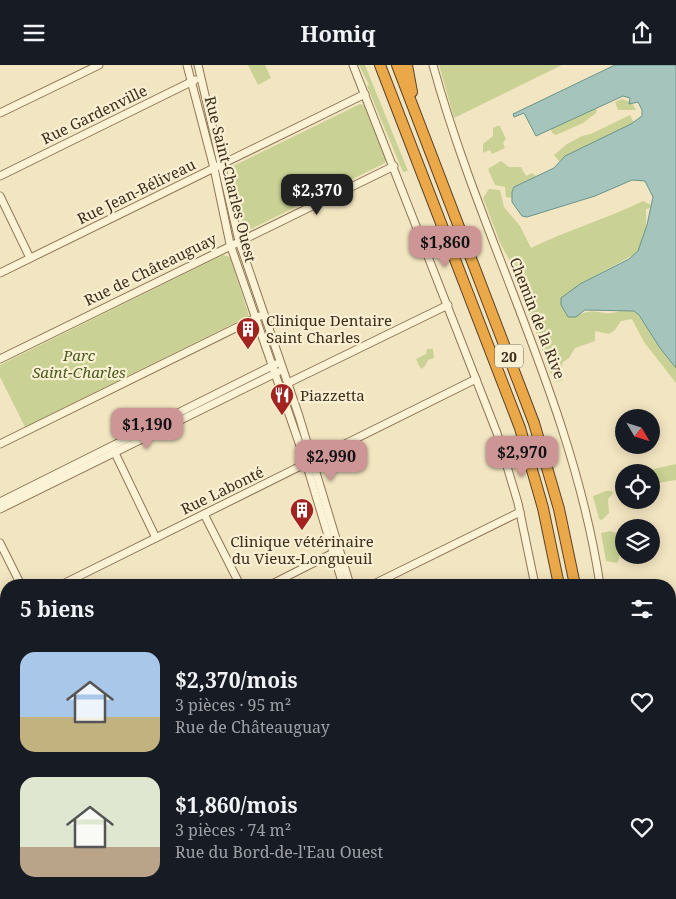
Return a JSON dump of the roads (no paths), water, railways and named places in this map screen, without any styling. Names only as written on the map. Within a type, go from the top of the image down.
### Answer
[{"type":"highway","points":[[374,65],[402,120]]},
{"type":"highway","name":"20","points":[[380,65],[522,435],[544,508],[558,579]]},
{"type":"highway","name":"20","points":[[397,65],[539,437],[559,509],[573,579]]},
{"type":"highway","points":[[407,65],[420,124]]},
{"type":"street","points":[[0,113],[99,65]]},
{"type":"street","name":"Rue Saint-Charles Ouest","points":[[187,65],[214,168],[230,244],[341,549],[348,579]]},
{"type":"street","name":"Rue Saint-Charles Ouest","points":[[198,65],[239,241],[288,383],[341,579]]},
{"type":"street","points":[[353,65],[448,305],[504,454],[520,513],[534,579]]},
{"type":"street","name":"Chemin de la Rive","points":[[433,65],[458,149],[533,344],[567,440],[586,511],[599,579]]},
{"type":"street","name":"Rue Gardenville","points":[[0,176],[202,77]]},
{"type":"street","name":"Rue Jean-Béliveau","points":[[0,273],[364,94]]},
{"type":"street","name":"Rue de Châteauguay","points":[[0,359],[230,244],[394,166]]},
{"type":"street","points":[[0,197],[30,258]]},
{"type":"street","points":[[288,383],[448,305]]},
{"type":"street","points":[[0,444],[264,314]]},
{"type":"street","points":[[0,509],[273,366],[282,366]]},
{"type":"street","points":[[0,502],[276,374],[282,366]]},
{"type":"street","name":"Rue Labonté","points":[[73,579],[476,379]]},
{"type":"street","points":[[114,449],[156,538]]},
{"type":"street","points":[[384,579],[520,513]]},
{"type":"street","points":[[204,514],[237,579]]},
{"type":"street","points":[[0,543],[18,579]]},
{"type":"street","points":[[282,579],[341,549]]},
{"type":"water","points":[[615,65],[676,65],[676,368],[660,348],[639,315],[634,311],[585,310],[576,317],[568,317],[561,305],[561,298],[580,284],[629,259],[638,251],[647,225],[653,197],[645,181],[632,180],[595,196],[527,217],[522,216],[512,202],[514,187],[554,168],[565,156],[631,124],[642,116],[642,110],[638,102],[629,104],[630,98],[623,96],[536,136],[524,113],[514,117],[513,114]]},
{"type":"place","name":"Clinique Dentaire Saint Charles","points":[[248,350]]},
{"type":"place","name":"Piazzetta","points":[[282,416]]},
{"type":"place","name":"Clinique vétérinaire du Vieux-Longueuil","points":[[302,531]]},
{"type":"park label","name":"Parc Saint-Charles","points":[[79,364]]}]
